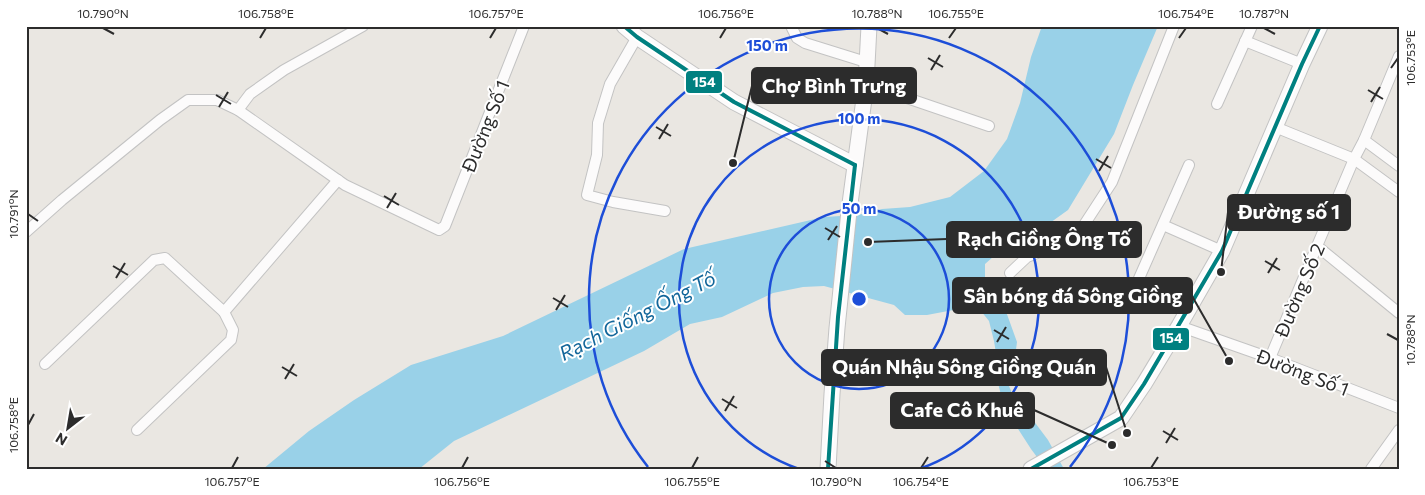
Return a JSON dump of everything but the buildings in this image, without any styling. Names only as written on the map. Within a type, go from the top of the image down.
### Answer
[{"type":"main road","points":[[624,26],[637,37],[734,102],[856,165]]},
{"type":"main road","points":[[828,469],[837,328],[849,211],[866,84],[869,26]]},
{"type":"main road","points":[[1031,469],[1121,418],[1144,384],[1222,251],[1320,26]]},
{"type":"street","points":[[238,110],[250,94],[284,70],[363,26]]},
{"type":"street","name":"Đường Số 1","points":[[338,180],[439,230],[445,226],[524,26]]},
{"type":"street","points":[[791,26],[797,38],[804,43],[866,62]]},
{"type":"street","points":[[1010,273],[1027,257],[1042,251],[1063,248],[1084,225],[1112,182],[1174,26]]},
{"type":"street","points":[[1217,104],[1252,26]]},
{"type":"street","points":[[637,37],[610,84],[598,123],[597,155],[587,195],[613,202],[665,211]]},
{"type":"street","points":[[1245,41],[1302,64]]},
{"type":"street","name":"Đường Số 2","points":[[1270,358],[1316,246],[1398,59]]},
{"type":"street","points":[[866,84],[990,126]]},
{"type":"street","points":[[26,232],[160,120],[188,100],[217,100],[238,110],[338,180],[224,312]]},
{"type":"street","points":[[1275,127],[1354,159],[1399,192]]},
{"type":"street","points":[[1364,140],[1399,166]]},
{"type":"street","points":[[1133,292],[1189,165]]},
{"type":"street","points":[[1163,225],[1222,251]]},
{"type":"street","points":[[1316,246],[1399,313]]},
{"type":"street","points":[[45,364],[154,260],[165,258],[224,312],[233,330],[230,340],[137,430]]},
{"type":"street","name":"Đường Số 1","points":[[1179,326],[1270,358],[1399,408]]},
{"type":"street","points":[[1371,469],[1399,430]]},
{"type":"water","name":"Rạch Giống Ống Tố","points":[[1042,26],[1158,26],[1114,134],[1068,210],[1033,235],[1003,248],[985,264],[985,278],[1004,306],[1017,342],[1009,386],[1017,406],[1033,420],[1048,440],[1064,469],[1046,469],[1004,407],[995,371],[996,353],[994,341],[989,321],[981,311],[969,307],[927,315],[905,315],[894,305],[824,286],[803,287],[773,293],[722,317],[690,324],[644,351],[454,441],[419,469],[263,469],[309,431],[354,400],[411,365],[503,336],[684,249],[824,217],[858,215],[882,209],[910,207],[950,197],[984,171],[1007,139],[1020,103],[1031,57]]},
{"type":"transit line","name":"154","points":[[624,26],[637,37],[734,102],[855,165]]},
{"type":"transit line","name":"154","points":[[1031,469],[1121,418],[1144,384],[1222,251],[1320,26]]},
{"type":"transit line","name":"154","points":[[828,469],[838,317],[855,165]]},
{"type":"place","name":"Chợ Bình Trưng","points":[[733,163]]},
{"type":"place","name":"Rạch Giồng Ông Tố","points":[[868,242]]},
{"type":"place","name":"Đường số 1","points":[[1221,272]]},
{"type":"place","name":"Sân bóng đá Sông Giồng","points":[[1229,361]]},
{"type":"place","name":"Quán Nhậu Sông Giồng Quán","points":[[1127,433]]},
{"type":"place","name":"Cafe Cô Khuê","points":[[1112,445]]}]
